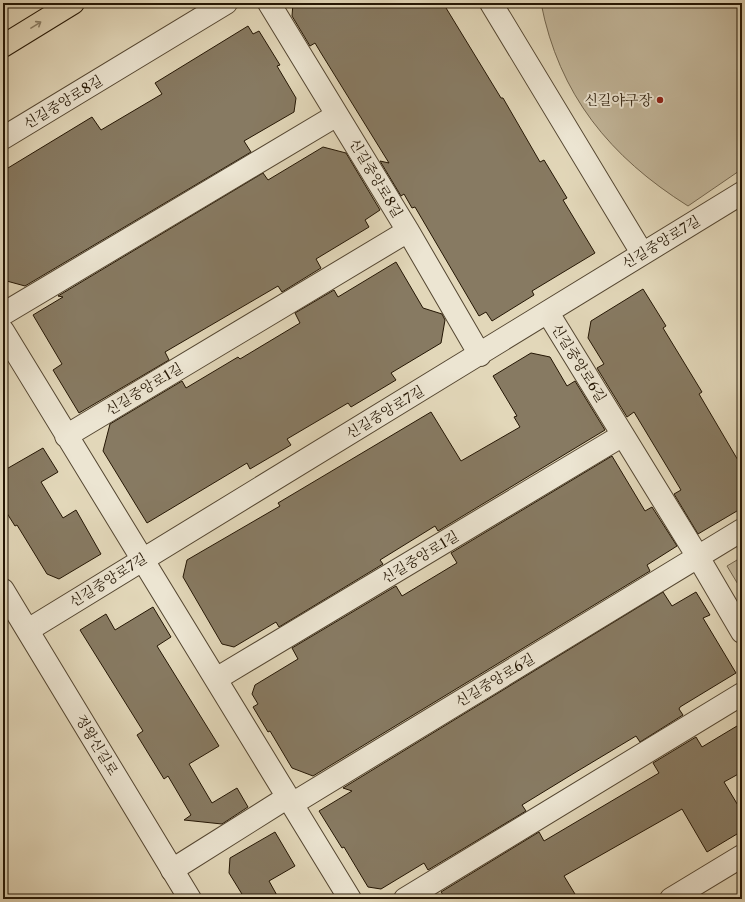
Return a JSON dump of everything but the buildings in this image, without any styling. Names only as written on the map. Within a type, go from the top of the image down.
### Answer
[{"type":"highway","points":[[3,46],[73,3]]},
{"type":"street","name":"신길중앙로8길","points":[[3,138],[226,3]]},
{"type":"street","name":"신길중앙로8길","points":[[269,3],[408,231],[480,355]]},
{"type":"street","points":[[491,3],[642,253]]},
{"type":"street","points":[[3,314],[337,115]]},
{"type":"street","name":"신길중앙로7길","points":[[28,630],[142,559],[480,355],[642,253],[741,196]]},
{"type":"street","name":"신길중앙로1길","points":[[66,436],[408,231]]},
{"type":"street","name":"신길중앙로6길","points":[[548,313],[698,557],[742,632]]},
{"type":"street","points":[[3,332],[350,899]]},
{"type":"street","name":"신길중앙로1길","points":[[216,679],[623,435]]},
{"type":"street","name":"신길중앙로6길","points":[[172,870],[742,530]]},
{"type":"street","name":"정왕신길로","points":[[3,590],[190,899]]},
{"type":"street","points":[[405,899],[742,694]]},
{"type":"street","points":[[671,899],[742,856]]},
{"type":"shaded area","name":"신길야구장","points":[[541,3],[742,3],[742,169],[688,206],[660,187],[635,167],[592,121],[575,95],[561,67],[549,36]]},
{"type":"shaded area","points":[[742,557],[742,591],[727,566]]},
{"type":"place","name":"신길야구장","points":[[660,100]]}]
